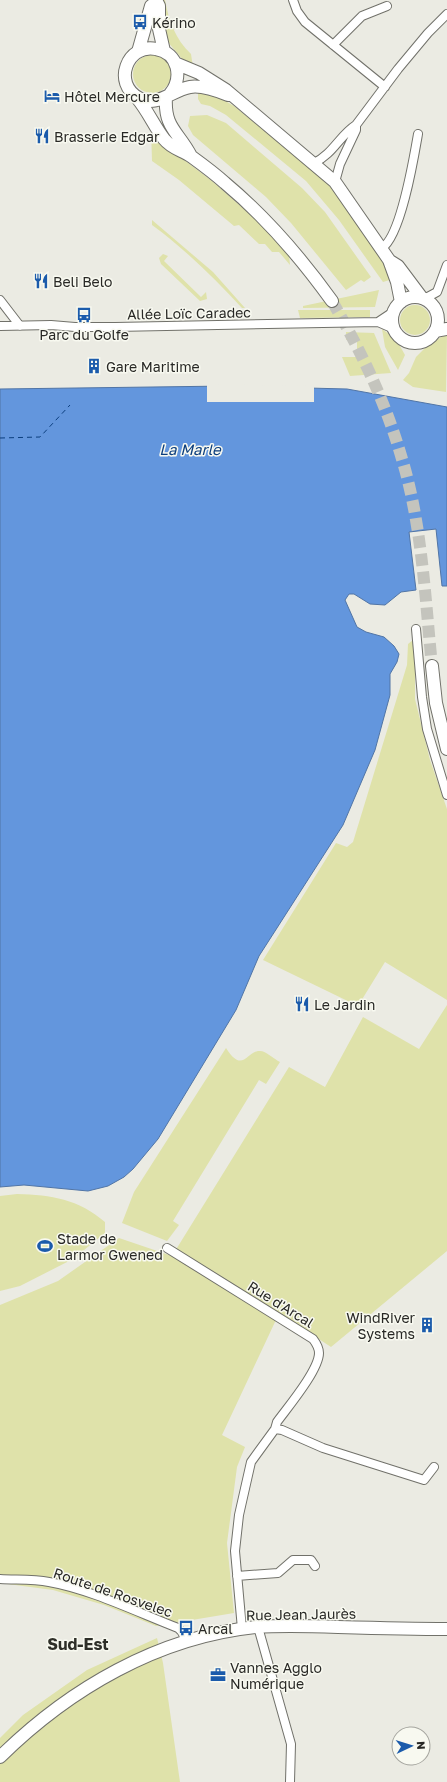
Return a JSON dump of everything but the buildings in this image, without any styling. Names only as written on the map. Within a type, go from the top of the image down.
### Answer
[{"type":"main road","points":[[138,52],[151,6],[156,1],[158,6],[159,29],[164,51],[175,63],[178,69],[177,82],[168,95],[168,122],[184,143],[191,156]]},
{"type":"main road","points":[[164,51],[151,48],[138,52],[127,63],[124,79],[131,93],[148,111],[164,139],[176,150],[191,156],[230,188],[272,226],[313,275],[332,301]]},
{"type":"main road","points":[[175,63],[199,73],[226,90],[335,182],[389,260],[397,282],[401,302]]},
{"type":"main road","points":[[137,98],[152,102],[190,87],[197,87],[226,94],[240,102]]},
{"type":"main road","points":[[389,260],[398,266],[425,300],[437,316],[435,331],[428,339],[412,343],[401,338],[392,324],[393,312],[401,302],[410,298],[425,300],[443,313],[447,314]]},
{"type":"main road","points":[[435,331],[447,329]]},
{"type":"main road","points":[[432,666],[436,703],[447,749]]},
{"type":"main road","name":"Rue Jean Jaurès","points":[[0,1757],[54,1710],[87,1687],[133,1663],[186,1640],[258,1627],[316,1626],[447,1630]]},
{"type":"street","points":[[293,0],[297,11],[305,22],[385,87]]},
{"type":"street","points":[[334,45],[362,16],[387,6]]},
{"type":"street","points":[[314,163],[331,151],[350,128],[356,124],[428,33],[447,14]]},
{"type":"street","points":[[335,182],[340,164],[356,130],[356,124]]},
{"type":"street","points":[[382,248],[389,242],[407,192],[418,134]]},
{"type":"street","points":[[425,300],[437,292],[447,265]]},
{"type":"street","points":[[0,300],[20,326]]},
{"type":"street","points":[[378,322],[393,312]]},
{"type":"street","name":"Allée Loïc Caradec","points":[[0,326],[51,325],[75,328],[378,322],[394,329]]},
{"type":"street","points":[[416,628],[422,697],[427,729],[447,795]]},
{"type":"street","name":"Rue d'Arcal","points":[[167,1248],[313,1339],[319,1350],[317,1363],[277,1422],[275,1429],[256,1453],[248,1470],[236,1534],[237,1576],[242,1629]]},
{"type":"street","points":[[275,1429],[282,1430],[323,1448],[424,1480],[434,1467]]},
{"type":"street","points":[[237,1576],[278,1573],[293,1560],[310,1560],[314,1566]]},
{"type":"street","name":"Route de Rosvelec","points":[[0,1579],[49,1582],[68,1587],[178,1628],[186,1640]]},
{"type":"street","points":[[258,1627],[291,1744],[290,1782]]},
{"type":"green space","points":[[162,0],[165,0],[168,15],[177,36],[191,54],[193,67],[183,60],[167,41]]},
{"type":"green space","points":[[148,55],[156,55],[166,60],[170,67],[170,81],[166,88],[156,93],[148,93],[138,88],[136,85],[133,78],[133,70],[138,60],[141,58]]},
{"type":"green space","points":[[198,92],[215,95],[234,106],[329,184],[387,264],[393,279],[383,282],[339,220],[306,181],[226,115],[210,106],[201,104],[198,99]]},
{"type":"green space","points":[[207,115],[226,123],[302,188],[325,212],[371,277],[364,282],[361,280],[346,290],[291,223],[266,197],[193,135],[188,126],[190,116]]},
{"type":"green space","points":[[151,128],[162,143],[212,181],[261,224],[289,255],[290,265],[279,252],[272,252],[265,244],[259,244],[239,225],[234,226],[179,180],[152,161]]},
{"type":"green space","points":[[152,220],[213,272],[245,308],[242,308],[188,254],[152,225]]},
{"type":"green space","points":[[163,254],[168,256],[164,261],[201,297],[206,292],[207,299],[200,301],[161,264],[159,258]]},
{"type":"green space","points":[[379,290],[375,307],[303,308],[303,306]]},
{"type":"green space","points":[[415,305],[426,309],[430,320],[426,331],[415,335],[404,331],[400,320],[404,309]]},
{"type":"green space","points":[[298,310],[370,310],[370,317],[300,318]]},
{"type":"green space","points":[[382,329],[396,339],[405,355],[398,370],[385,347]]},
{"type":"green space","points":[[346,332],[374,333],[391,373],[350,376],[342,357],[357,357],[357,340],[346,340]]},
{"type":"green space","points":[[447,333],[446,392],[413,387],[403,380],[409,373],[416,357],[424,349]]},
{"type":"green space","points":[[413,640],[415,659],[415,699],[430,760],[447,809],[447,1000],[385,962],[358,1006],[263,960],[336,843],[347,847],[353,842],[407,665],[408,644]]},
{"type":"green space","points":[[447,1005],[447,1251],[331,1347],[284,1316],[275,1322],[222,1435],[245,1447],[237,1467],[227,1543],[234,1613],[156,1626],[104,1605],[53,1590],[0,1583],[0,1305],[58,1281],[119,1238],[172,1256],[289,1067],[325,1087],[363,1017],[419,1049]]},
{"type":"green space","points":[[226,1048],[237,1060],[241,1061],[256,1052],[262,1051],[280,1062],[266,1084],[259,1080],[173,1221],[179,1225],[167,1241],[122,1223],[134,1192]]},
{"type":"green space","name":"Stade de Larmor Gwened","points":[[17,1194],[53,1197],[75,1203],[95,1214],[105,1222],[105,1233],[73,1259],[20,1286],[0,1291],[0,1196]]},
{"type":"green space","points":[[157,1638],[163,1663],[180,1782],[0,1782],[0,1738],[23,1715],[87,1670]]},
{"type":"water","name":"La Marle","points":[[228,386],[347,389],[447,407],[447,586],[442,586],[436,529],[409,532],[416,590],[401,592],[385,605],[370,604],[354,594],[349,594],[345,600],[357,627],[366,632],[384,637],[394,646],[399,654],[397,662],[390,674],[390,695],[375,750],[343,825],[259,956],[236,1010],[158,1139],[133,1169],[124,1177],[108,1186],[88,1191],[24,1185],[0,1187],[0,389]]},
{"type":"pier","points":[[207,384],[314,386],[314,402],[207,402]]},
{"type":"ferry route","points":[[0,438],[40,437],[70,405]]},
{"type":"tunnel","points":[[332,301],[363,358],[372,378],[396,438],[409,484],[422,561],[432,666]]},
{"type":"place","name":"Kérino","points":[[140,22]]},
{"type":"place","name":"Hôtel Mercure","points":[[52,96]]},
{"type":"place","name":"Brasserie Edgar","points":[[42,136]]},
{"type":"place","name":"Beli Belo","points":[[41,281]]},
{"type":"place","name":"Parc du Golfe","points":[[84,315]]},
{"type":"place","name":"Gare Maritime","points":[[94,366]]},
{"type":"place","name":"Le Jardin","points":[[302,1004]]},
{"type":"place","name":"Stade de Larmor Gwened","points":[[45,1246]]},
{"type":"place","name":"WindRiver Systems","points":[[427,1325]]},
{"type":"place","name":"Arcal","points":[[186,1628]]},
{"type":"place","name":"Vannes Agglo Numérique","points":[[218,1675]]},
{"type":"district","name":"Sud-Est","points":[[78,1644]]}]
